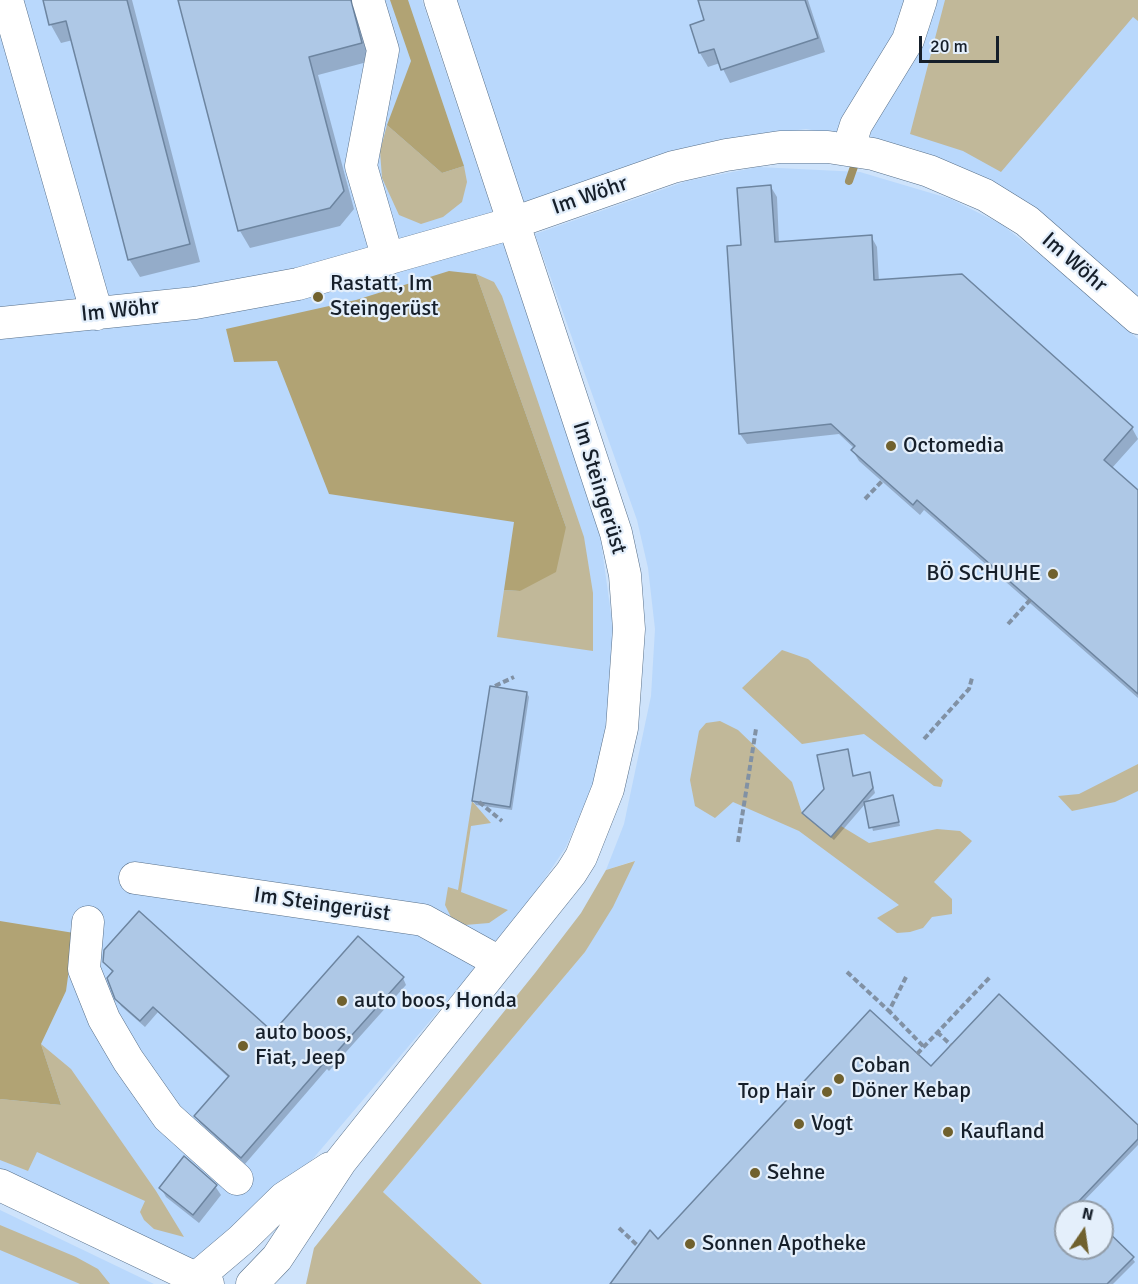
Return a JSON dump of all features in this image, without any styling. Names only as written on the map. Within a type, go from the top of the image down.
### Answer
[{"type":"street","points":[[7,0],[97,314]]},
{"type":"street","points":[[368,0],[383,50],[361,166],[388,259]]},
{"type":"street","name":"Im Steingerüst","points":[[252,1284],[276,1258],[340,1161],[571,873],[597,819],[615,765],[622,728],[629,629],[625,575],[616,533],[440,0]]},
{"type":"street","points":[[848,150],[856,125],[908,40],[921,0]]},
{"type":"street","name":"Im Wöhr","points":[[0,323],[195,303],[298,284],[513,223],[673,168],[726,155],[780,147],[848,150],[873,154],[929,171],[985,195],[1027,221],[1138,318]]},
{"type":"street","name":"Im Steingerüst","points":[[135,878],[423,920],[499,962]]},
{"type":"street","points":[[88,922],[84,969],[105,1019],[128,1060],[168,1117],[237,1179]]},
{"type":"street","name":"Im Steingerüst","points":[[197,1282],[284,1198],[340,1161]]},
{"type":"street","points":[[0,1185],[197,1282]]},
{"type":"path","points":[[865,499],[884,479]]},
{"type":"path","points":[[1008,624],[1031,600]]},
{"type":"path","points":[[495,686],[514,677]]},
{"type":"path","points":[[924,740],[969,689],[972,678]]},
{"type":"path","points":[[738,842],[756,729]]},
{"type":"path","points":[[479,802],[502,821]]},
{"type":"path","points":[[847,972],[924,1047]]},
{"type":"path","points":[[917,1054],[991,976]]},
{"type":"path","points":[[889,1011],[906,977]]},
{"type":"path","points":[[937,1032],[951,1045]]},
{"type":"path","points":[[619,1228],[638,1246]]},
{"type":"shaded area","points":[[0,0],[422,0],[600,535],[613,628],[612,695],[594,783],[566,847],[521,914],[209,1281],[0,1184]]},
{"type":"shaded area","points":[[390,0],[408,0],[464,166],[442,173],[387,125],[411,61]]},
{"type":"shaded area","points":[[449,0],[1138,0],[1138,301],[1019,197],[960,167],[912,148],[806,129],[713,141],[517,207]]},
{"type":"shaded area","points":[[945,0],[1138,0],[1138,21],[1133,17],[1001,172],[963,151],[910,134]]},
{"type":"shaded area","points":[[387,125],[442,173],[464,166],[467,182],[462,202],[443,217],[421,224],[399,215],[382,178],[380,151]]},
{"type":"shaded area","points":[[758,167],[860,172],[951,199],[1001,224],[1051,263],[1138,339],[1138,1284],[482,1284],[383,1192],[585,952],[634,861],[606,870],[624,824],[651,696],[655,629],[648,568],[637,520],[535,234],[687,181]]},
{"type":"shaded area","points":[[449,271],[476,274],[566,527],[556,572],[520,591],[504,590],[514,522],[329,494],[277,361],[234,362],[226,329],[356,300]]},
{"type":"shaded area","points":[[476,274],[494,282],[502,296],[584,537],[593,593],[593,651],[497,637],[504,590],[520,591],[566,527]]},
{"type":"shaded area","points":[[782,650],[808,659],[943,780],[941,787],[934,786],[864,734],[802,744],[742,688]]},
{"type":"shaded area","points":[[720,721],[738,730],[792,782],[802,813],[831,837],[841,826],[869,843],[937,829],[960,831],[972,841],[934,882],[952,899],[952,914],[932,917],[923,928],[897,933],[877,918],[899,905],[799,831],[733,802],[715,818],[695,806],[690,780],[699,731],[706,723]]},
{"type":"shaded area","points":[[1138,764],[1138,791],[1115,802],[1072,811],[1058,796],[1079,794]]},
{"type":"shaded area","points":[[472,801],[491,823],[471,826],[461,892],[508,910],[489,923],[465,925],[451,917],[445,905],[448,887],[458,890]]},
{"type":"shaded area","points":[[635,861],[613,907],[585,952],[383,1192],[482,1284],[306,1284],[314,1248],[535,973],[581,913],[606,870]]},
{"type":"shaded area","points":[[0,921],[74,933],[66,991],[41,1044],[61,1105],[0,1099]]},
{"type":"shaded area","points":[[41,1044],[71,1069],[156,1191],[184,1237],[154,1229],[144,1220],[140,1212],[145,1201],[37,1152],[28,1171],[0,1160],[0,1099],[61,1105]]},
{"type":"shaded area","points":[[0,1210],[154,1284],[0,1284]]},
{"type":"shaded area","points":[[0,1225],[76,1257],[98,1269],[110,1284],[80,1284],[0,1250]]},
{"type":"building","points":[[43,0],[127,0],[190,244],[128,260],[66,21],[49,25]]},
{"type":"building","points":[[178,0],[351,0],[362,43],[309,57],[344,191],[330,208],[238,231]]},
{"type":"building","points":[[698,0],[805,0],[818,38],[721,70],[714,49],[699,53],[690,25],[704,20]]},
{"type":"building","points":[[771,185],[775,242],[872,235],[874,280],[962,274],[1133,427],[1104,460],[1138,490],[1138,694],[917,500],[913,505],[851,450],[855,446],[831,424],[739,434],[727,246],[741,245],[737,188]]},
{"type":"building","points":[[490,686],[527,692],[510,807],[472,801]]},
{"type":"building","points":[[848,749],[853,776],[870,772],[873,788],[831,837],[802,813],[824,789],[817,755]]},
{"type":"building","points":[[893,795],[899,822],[869,828],[864,802]]},
{"type":"building","name":"auto boos, Fiat, Jeep","points":[[139,911],[273,1032],[358,936],[404,977],[325,1065],[323,1064],[241,1158],[194,1116],[229,1076],[153,1007],[140,1021],[115,999],[107,978],[113,971],[103,962],[104,950]]},
{"type":"building","name":"Kaufland","points":[[999,994],[1138,1125],[1138,1139],[1080,1200],[1054,1200],[1054,1260],[1114,1260],[1114,1238],[1134,1257],[1107,1284],[610,1284],[650,1230],[658,1239],[870,1010],[931,1066]]},
{"type":"building","points":[[184,1156],[217,1185],[193,1215],[159,1188]]},
{"type":"waterway","points":[[849,181],[857,158]]},
{"type":"place","name":"Rastatt, Im Steingerüst","points":[[318,297]]},
{"type":"place","name":"Octomedia","points":[[891,446]]},
{"type":"place","name":"BÖ SCHUHE","points":[[1053,574]]},
{"type":"place","name":"auto boos, Honda","points":[[342,1001]]},
{"type":"place","name":"auto boos, Fiat, Jeep","points":[[243,1046]]},
{"type":"place","name":"Coban Döner Kebap","points":[[839,1079]]},
{"type":"place","name":"Top Hair","points":[[827,1092]]},
{"type":"place","name":"Vogt","points":[[799,1124]]},
{"type":"place","name":"Kaufland","points":[[948,1132]]},
{"type":"place","name":"Sehne","points":[[755,1173]]},
{"type":"place","name":"Sonnen Apotheke","points":[[690,1244]]}]
